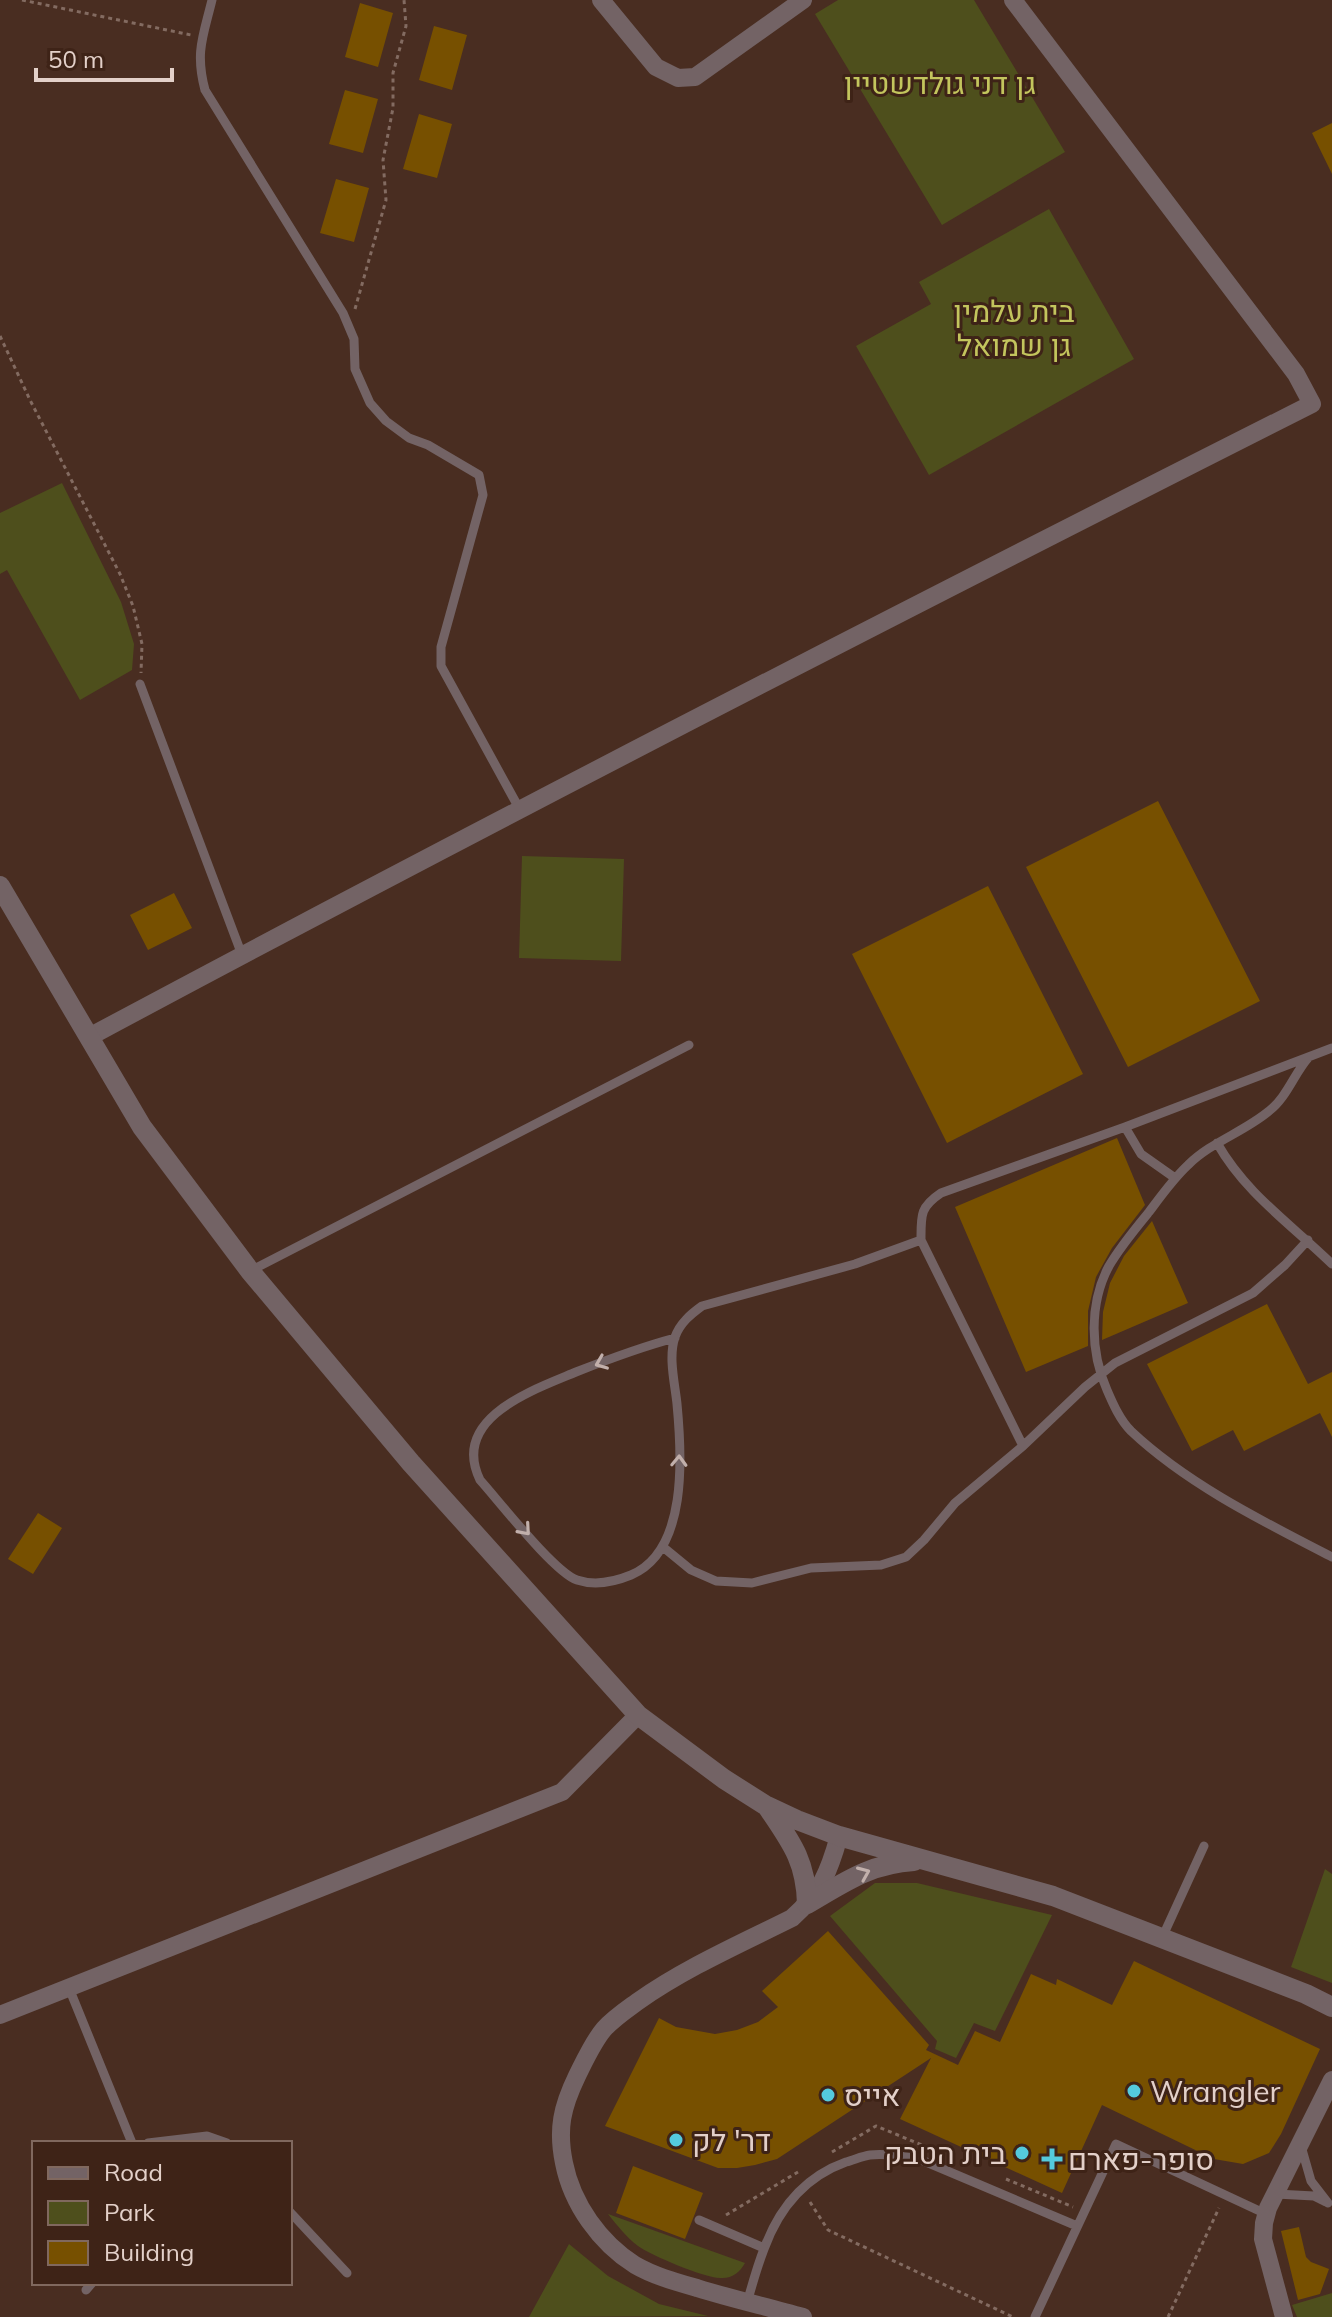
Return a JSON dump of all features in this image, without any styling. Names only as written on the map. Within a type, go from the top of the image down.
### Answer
[{"type":"street","points":[[601,0],[656,67],[678,78],[695,77],[803,0]]},
{"type":"street","points":[[89,1037],[520,810],[1312,404],[1296,374],[1013,0]]},
{"type":"street","points":[[0,886],[142,1127],[250,1271],[411,1463],[638,1715],[701,1763],[765,1805],[797,1820],[839,1836],[1053,1896],[1306,1994],[1332,2007]]},
{"type":"street","points":[[0,2015],[562,1792],[638,1715]]},
{"type":"street","points":[[765,1805],[799,1859],[806,1877],[807,1904]]},
{"type":"street","points":[[803,2317],[662,2278],[611,2248],[578,2202],[566,2173],[559,2141],[562,2115],[572,2086],[604,2029],[619,2014],[664,1984],[792,1918],[821,1887],[839,1836]]},
{"type":"street","points":[[807,1904],[862,1872],[896,1862],[926,1860]]},
{"type":"street","points":[[1284,2317],[1263,2239],[1267,2214],[1332,2080]]},
{"type":"lane","points":[[212,0],[199,50],[199,67],[205,90],[349,327],[354,339],[355,369],[370,403],[386,421],[409,438],[428,445],[479,475],[483,495],[441,647],[441,666],[520,810]]},
{"type":"lane","points":[[140,684],[242,955]]},
{"type":"lane","points":[[250,1271],[689,1045]]},
{"type":"lane","points":[[1023,1446],[921,1240],[921,1215],[928,1202],[941,1193],[1332,1048]]},
{"type":"lane","points":[[1308,1058],[1271,1110],[1190,1162],[1175,1178],[1109,1265],[1094,1321],[1100,1375],[1129,1430],[1244,1512],[1332,1557]]},
{"type":"lane","points":[[1125,1127],[1141,1154],[1175,1178]]},
{"type":"lane","points":[[1217,1143],[1231,1167],[1252,1191],[1332,1264]]},
{"type":"lane","points":[[675,1338],[639,1347],[518,1396],[492,1416],[478,1435],[473,1465],[480,1480],[551,1560],[577,1580],[596,1583],[633,1574],[650,1563],[663,1547],[674,1521],[680,1437],[673,1361],[675,1338],[686,1319],[702,1306],[855,1264],[921,1240]]},
{"type":"lane","points":[[663,1547],[691,1570],[716,1581],[752,1583],[811,1568],[881,1565],[906,1557],[955,1503],[1115,1363],[1253,1293],[1308,1240]]},
{"type":"lane","points":[[1161,1939],[1204,1846]]},
{"type":"lane","points":[[69,1988],[131,2141]]},
{"type":"lane","points":[[165,2141],[207,2136],[221,2141]]},
{"type":"lane","points":[[1035,2317],[1116,2144],[1267,2214]]},
{"type":"lane","points":[[1301,2144],[1311,2181],[1330,2205]]},
{"type":"lane","points":[[747,2303],[764,2248],[778,2220],[801,2189],[809,2180],[834,2167],[869,2155],[919,2159],[1077,2226]]},
{"type":"lane","points":[[1276,2194],[1314,2196],[1330,2205]]},
{"type":"lane","points":[[292,2214],[347,2273]]},
{"type":"lane","points":[[699,2220],[764,2248]]},
{"type":"path","points":[[22,0],[203,37]]},
{"type":"path","points":[[349,327],[386,200],[383,160],[393,108],[393,73],[406,26],[404,0]]},
{"type":"path","points":[[0,336],[120,574],[133,606],[142,644],[140,684]]},
{"type":"path","points":[[827,2155],[876,2126],[931,2149]]},
{"type":"path","points":[[709,2225],[803,2169]]},
{"type":"path","points":[[791,2176],[828,2230],[1013,2317]]},
{"type":"path","points":[[1001,2177],[1084,2211]]},
{"type":"path","points":[[1168,2317],[1225,2195]]},
{"type":"green space","name":"גן דני גולדשטיין","points":[[838,0],[974,0],[1065,152],[942,225],[815,14]]},
{"type":"green space","name":"בית עלמין גן שמואל","points":[[1049,209],[1134,359],[929,475],[856,346],[931,304],[919,282]]},
{"type":"green space","points":[[62,483],[121,602],[134,644],[132,670],[80,700],[7,570],[0,574],[0,513]]},
{"type":"green space","points":[[522,856],[624,859],[621,961],[519,958]]},
{"type":"green space","points":[[1325,1869],[1332,1874],[1332,1983],[1291,1967]]},
{"type":"green space","points":[[875,1883],[917,1883],[1052,1915],[995,2031],[974,2023],[956,2058],[935,2049],[937,2041],[830,1916]]},
{"type":"green space","points":[[608,2214],[745,2263],[735,2274],[724,2278],[691,2270],[638,2246]]},
{"type":"green space","points":[[569,2244],[608,2276],[659,2304],[708,2316],[529,2317]]},
{"type":"green space","points":[[1332,2293],[1332,2317],[1297,2317],[1292,2305]]},
{"type":"building","points":[[360,3],[393,13],[378,67],[345,57]]},
{"type":"building","points":[[434,26],[467,35],[452,90],[419,80]]},
{"type":"building","points":[[345,90],[378,99],[363,153],[329,144]]},
{"type":"building","points":[[419,114],[452,124],[437,178],[403,169]]},
{"type":"building","points":[[1332,123],[1332,174],[1312,133]]},
{"type":"building","points":[[336,179],[369,188],[354,242],[320,233]]},
{"type":"building","points":[[1158,801],[1260,1001],[1128,1067],[1026,867]]},
{"type":"building","points":[[988,886],[1083,1074],[947,1143],[852,954]]},
{"type":"building","points":[[174,893],[192,928],[148,950],[130,915]]},
{"type":"building","points":[[1117,1138],[1145,1205],[1112,1248],[1096,1277],[1088,1311],[1088,1346],[1026,1372],[955,1207]]},
{"type":"building","points":[[1152,1221],[1188,1303],[1102,1340],[1103,1312],[1110,1283],[1124,1256]]},
{"type":"building","points":[[1267,1304],[1308,1384],[1332,1372],[1332,1437],[1320,1413],[1244,1451],[1233,1430],[1192,1451],[1147,1364]]},
{"type":"building","points":[[38,1513],[62,1528],[33,1574],[8,1559]]},
{"type":"building","points":[[828,1931],[929,2045],[926,2050],[958,2065],[975,2031],[1000,2042],[1031,1974],[1056,1985],[1057,1979],[1112,2005],[1134,1961],[1320,2049],[1281,2134],[1269,2153],[1243,2164],[1214,2159],[1102,2105],[1062,2193],[900,2119],[931,2058],[777,2159],[755,2165],[718,2168],[605,2126],[659,2018],[676,2027],[715,2034],[758,2022],[778,2007],[762,1991]]},
{"type":"building","points":[[633,2166],[703,2193],[685,2239],[616,2213]]},
{"type":"building","points":[[1299,2227],[1306,2257],[1329,2269],[1320,2294],[1298,2300],[1281,2231]]},
{"type":"place","name":"Wrangler","points":[[1134,2091]]},
{"type":"place","name":"אייס","points":[[828,2095]]},
{"type":"place","name":"דר' לק","points":[[676,2140]]},
{"type":"place","name":"בית הטבק","points":[[1022,2153]]},
{"type":"place","name":"סופר-פארם","points":[[1052,2159]]}]
